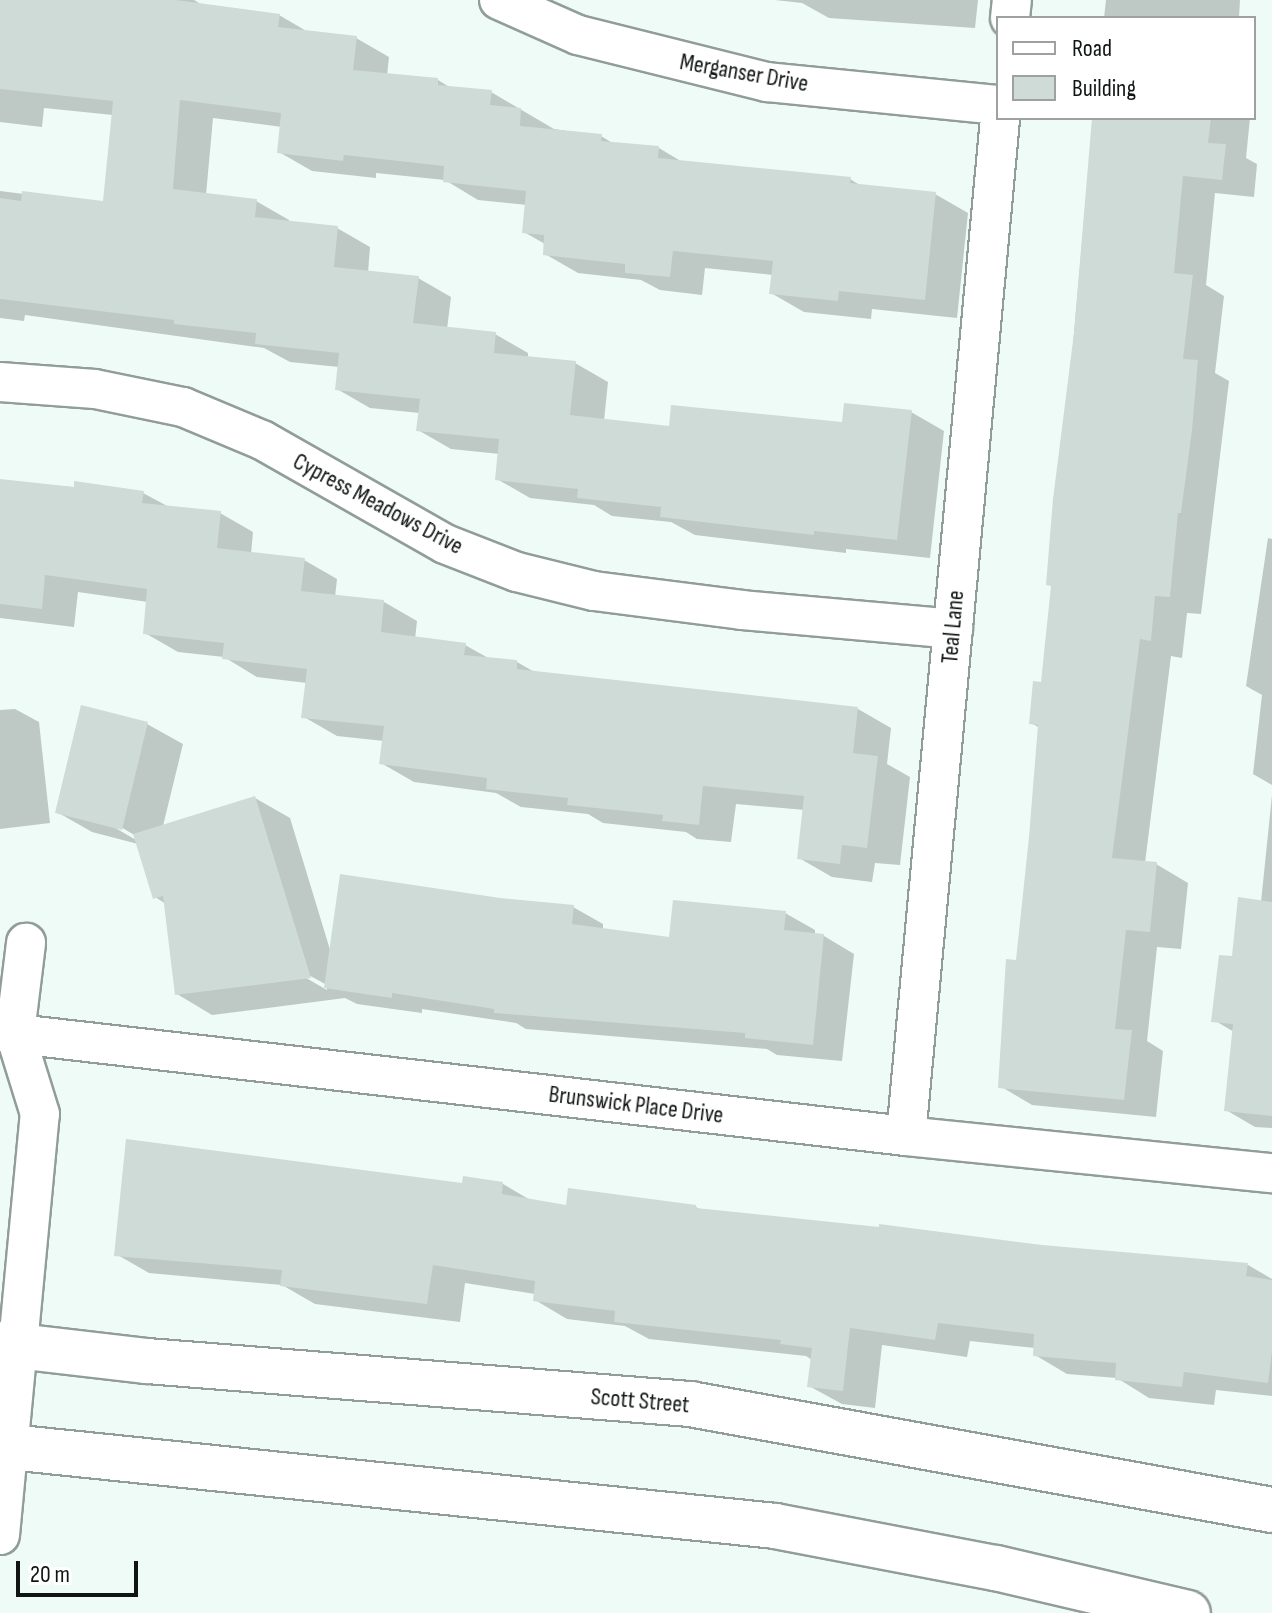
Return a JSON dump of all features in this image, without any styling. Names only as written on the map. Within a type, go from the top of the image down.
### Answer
[{"type":"main road","name":"Scott Street","points":[[8,1345],[162,1362],[690,1404],[1272,1510]]},
{"type":"main road","points":[[4,1447],[775,1526],[996,1568],[1188,1613]]},
{"type":"street","name":"Merganser Drive","points":[[499,0],[578,35],[753,79],[996,105]]},
{"type":"street","name":"Teal Lane","points":[[906,1136],[1000,120]]},
{"type":"street","name":"Cypress Meadows Drive","points":[[0,382],[95,389],[183,407],[262,440],[445,544],[517,572],[594,591],[953,629]]},
{"type":"street","points":[[0,1535],[8,1345],[40,1114],[5,1040],[26,943]]},
{"type":"street","name":"Brunswick Place Drive","points":[[5,1040],[1272,1173]]},
{"type":"building","points":[[0,0],[176,0],[280,14],[278,27],[357,36],[353,70],[438,78],[438,85],[492,90],[490,105],[521,108],[520,126],[602,134],[601,141],[659,146],[658,158],[851,177],[850,183],[936,192],[925,300],[839,291],[838,301],[769,294],[773,261],[673,251],[670,277],[625,273],[625,264],[543,255],[544,235],[522,233],[526,191],[443,182],[444,166],[344,155],[343,161],[277,153],[281,113],[180,100],[173,189],[257,199],[255,217],[338,226],[334,267],[419,276],[413,323],[496,332],[494,353],[576,361],[570,415],[669,426],[671,405],[842,422],[844,403],[912,410],[897,540],[814,531],[814,535],[660,517],[661,507],[577,498],[578,489],[495,480],[499,439],[416,431],[420,399],[335,390],[339,353],[255,344],[256,333],[0,299],[0,198],[21,201],[22,191],[103,201],[113,101],[0,89]]},
{"type":"building","points":[[1092,120],[1211,120],[1208,143],[1226,144],[1222,180],[1183,176],[1174,273],[1193,275],[1183,359],[1198,360],[1170,597],[1155,596],[1151,641],[1140,639],[1112,858],[1157,862],[1150,932],[1126,930],[1115,1029],[1132,1030],[1124,1100],[998,1088],[1006,959],[1016,960],[1029,837],[1038,725],[1029,724],[1033,681],[1041,682],[1051,586],[1046,585],[1053,499],[1074,333]]},
{"type":"building","points":[[0,479],[74,487],[74,481],[144,491],[142,503],[221,511],[217,548],[305,558],[301,591],[384,600],[381,632],[466,643],[464,655],[517,660],[517,669],[858,707],[853,753],[878,756],[867,848],[842,845],[840,864],[797,859],[804,796],[703,786],[699,825],[662,821],[663,815],[567,805],[568,798],[486,789],[487,778],[379,764],[384,726],[301,718],[307,669],[222,659],[224,643],[143,634],[147,589],[45,575],[42,609],[0,604]]},
{"type":"building","points":[[81,705],[148,722],[122,830],[55,813]]},
{"type":"building","points":[[255,796],[311,978],[175,995],[163,896],[153,899],[133,834]]},
{"type":"building","points":[[340,874],[500,898],[574,905],[572,924],[669,937],[673,900],[786,911],[784,930],[824,934],[813,1045],[745,1038],[745,1033],[494,1013],[494,1009],[392,993],[392,998],[324,988]]},
{"type":"building","points":[[1238,897],[1272,902],[1272,1116],[1224,1111],[1233,1024],[1211,1022],[1219,955],[1232,956]]},
{"type":"building","points":[[126,1139],[462,1183],[463,1176],[503,1182],[502,1194],[566,1205],[568,1188],[696,1205],[696,1208],[879,1227],[879,1224],[1042,1245],[1248,1263],[1246,1276],[1272,1280],[1272,1351],[1268,1383],[1184,1372],[1182,1387],[1115,1380],[1116,1363],[1033,1356],[1034,1334],[938,1323],[935,1340],[850,1328],[843,1391],[807,1387],[812,1348],[780,1344],[781,1340],[614,1322],[615,1311],[533,1301],[535,1281],[433,1265],[427,1304],[280,1286],[282,1270],[114,1256]]}]
